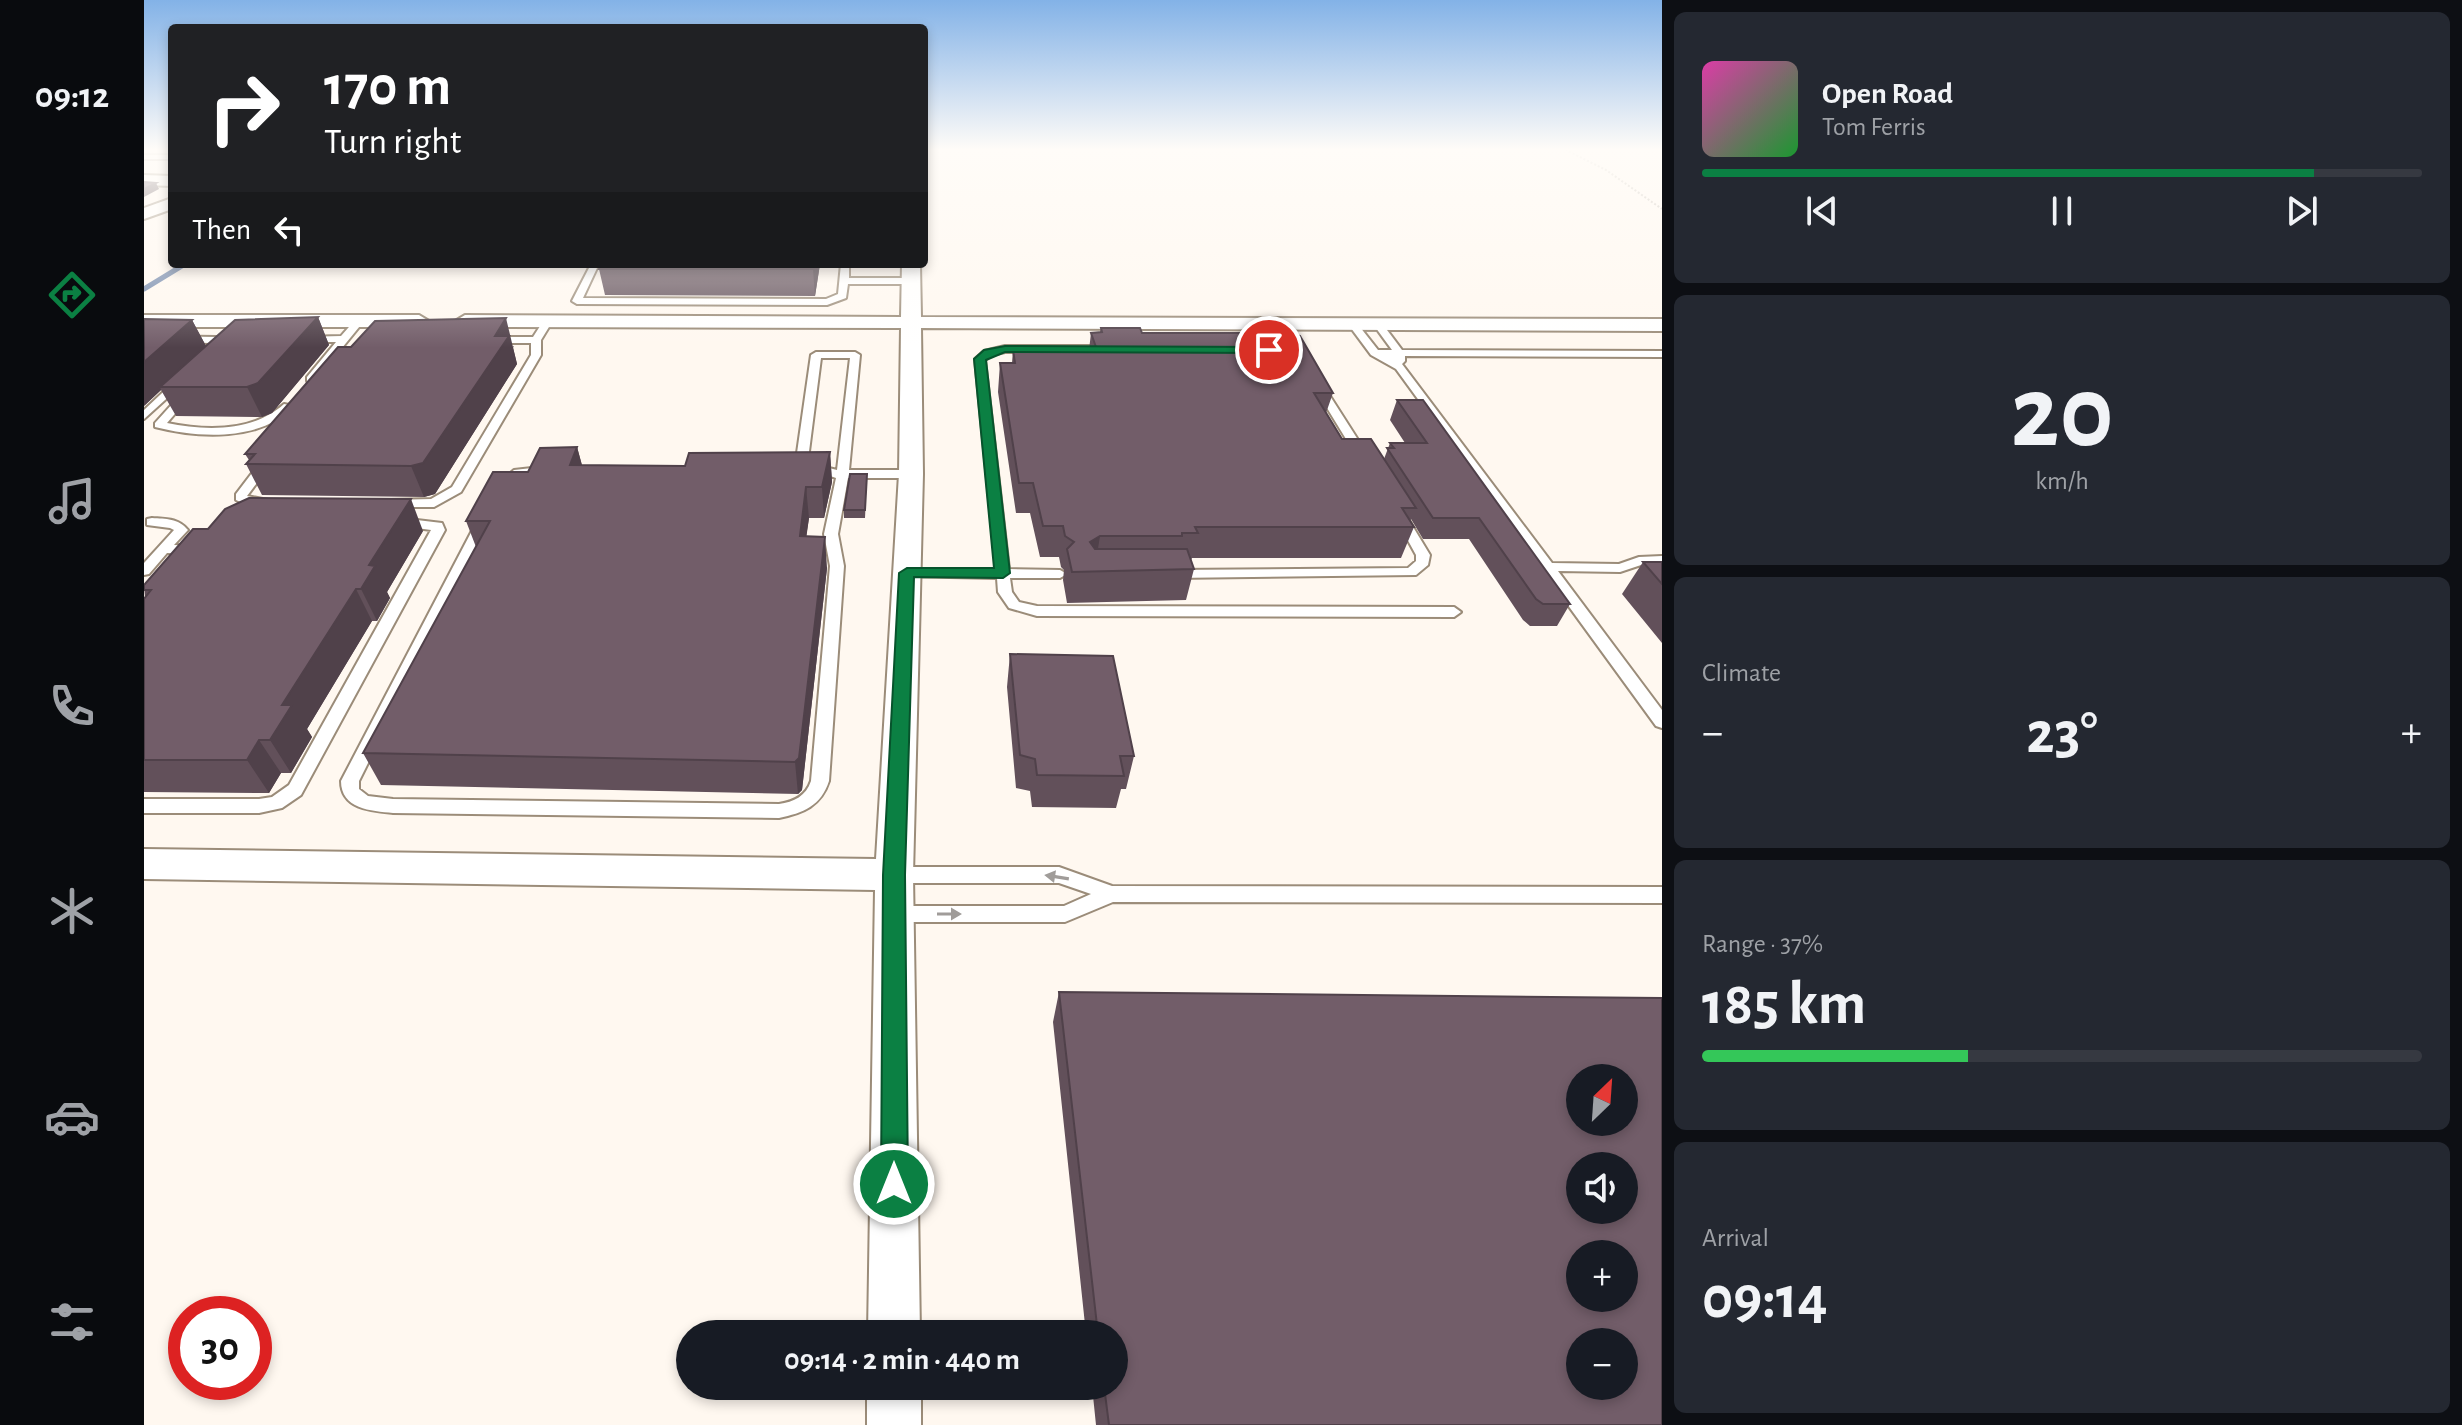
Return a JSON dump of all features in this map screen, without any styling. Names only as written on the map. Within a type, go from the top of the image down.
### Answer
[{"type":"street","points":[[894,1320],[894,875],[911,474],[911,273]]},
{"type":"street","points":[[144,321],[1662,325]]},
{"type":"street","points":[[144,864],[894,875]]},
{"type":"street","points":[[894,1400],[894,1425]]},
{"type":"lane","points":[[593,268],[577,301],[827,302],[843,296],[845,268]]},
{"type":"lane","points":[[844,281],[911,273]]},
{"type":"lane","points":[[209,340],[228,321]]},
{"type":"lane","points":[[306,384],[359,321]]},
{"type":"lane","points":[[378,504],[434,503],[457,489],[536,355],[536,340],[547,322]]},
{"type":"lane","points":[[1353,324],[1375,353],[1400,360],[1662,354]]},
{"type":"lane","points":[[1378,324],[1400,360],[1662,722]]},
{"type":"lane","points":[[144,339],[209,340],[221,344],[212,361],[238,345]]},
{"type":"lane","points":[[286,339],[344,339]]},
{"type":"lane","points":[[474,340],[536,340]]},
{"type":"lane","points":[[1126,349],[1005,349],[988,353],[980,359],[1003,573],[1009,602],[1037,611],[1454,612]]},
{"type":"lane","points":[[565,470],[518,473],[504,482],[350,781],[348,789],[352,795],[374,804],[393,806],[787,810],[810,800],[820,781],[837,566],[831,534],[843,474],[855,355],[816,355],[801,467]]},
{"type":"lane","points":[[144,416],[188,375]]},
{"type":"lane","points":[[1313,377],[1371,469]]},
{"type":"lane","points":[[193,388],[160,420],[159,425],[171,428],[256,427],[274,420],[297,395]]},
{"type":"lane","points":[[271,457],[240,497],[254,503],[285,503]]},
{"type":"lane","points":[[785,467],[843,474],[911,474]]},
{"type":"lane","points":[[1159,574],[1411,572],[1423,562],[1423,555],[1396,509]]},
{"type":"lane","points":[[144,571],[181,528],[172,523],[152,522]]},
{"type":"lane","points":[[144,806],[259,806],[276,803],[295,790],[438,530],[429,523],[382,522]]},
{"type":"lane","points":[[165,549],[206,553]]},
{"type":"lane","points":[[1548,567],[1620,568],[1639,561],[1662,560]]},
{"type":"lane","points":[[907,573],[1060,574]]},
{"type":"lane","points":[[894,875],[1059,875],[1112,894],[1662,895]]},
{"type":"lane","points":[[894,914],[1065,914],[1112,894]]},
{"type":"building","points":[[600,268],[813,268],[813,269]]},
{"type":"building","points":[[318,317],[258,383],[247,387],[160,387],[235,320]]},
{"type":"building","points":[[506,318],[495,336],[509,336],[423,463],[411,466],[246,464],[255,454],[245,454],[338,347],[351,347],[375,321]]},
{"type":"building","points":[[144,319],[192,320],[144,362]]},
{"type":"building","points":[[1101,328],[1140,328],[1142,333],[1278,333],[1300,336],[1333,393],[1314,393],[1342,439],[1371,439],[1416,508],[1402,508],[1414,527],[1195,527],[1198,533],[1182,533],[1182,536],[1100,536],[1090,542],[1095,549],[1187,549],[1194,569],[1072,572],[1067,549],[1074,542],[1065,536],[1063,526],[1043,526],[1033,483],[1019,483],[1000,363],[1015,363],[1013,350],[1097,350],[1091,333],[1102,332]]},
{"type":"building","points":[[1397,400],[1423,400],[1570,604],[1543,604],[1536,599],[1479,518],[1433,518],[1387,448],[1394,448],[1390,443],[1427,443]]},
{"type":"building","points":[[577,447],[570,465],[685,466],[689,453],[830,452],[822,487],[806,487],[800,536],[825,537],[799,758],[795,762],[363,753],[490,521],[466,521],[493,472],[528,472],[540,448]]},
{"type":"building","points":[[850,474],[867,474],[865,510],[844,510]]},
{"type":"building","points":[[249,498],[411,499],[369,565],[375,566],[361,589],[356,589],[282,705],[292,705],[270,740],[259,740],[247,760],[144,760],[144,599],[151,590],[144,590],[144,585],[193,529],[208,529],[225,509]]},
{"type":"building","points":[[1643,562],[1662,562],[1662,584]]},
{"type":"building","points":[[1010,654],[1113,656],[1134,756],[1120,756],[1124,776],[1037,775],[1035,759],[1020,755]]},
{"type":"building","points":[[1059,992],[1662,998],[1662,1425],[1109,1425],[1106,1400],[1128,1400],[1128,1320],[1096,1320]]},
{"type":"waterway","points":[[144,289],[178,268]]},
{"type":"route","points":[[894,1184],[894,875],[907,573],[1003,573],[978,363],[982,356],[1005,349],[1269,350]]}]
